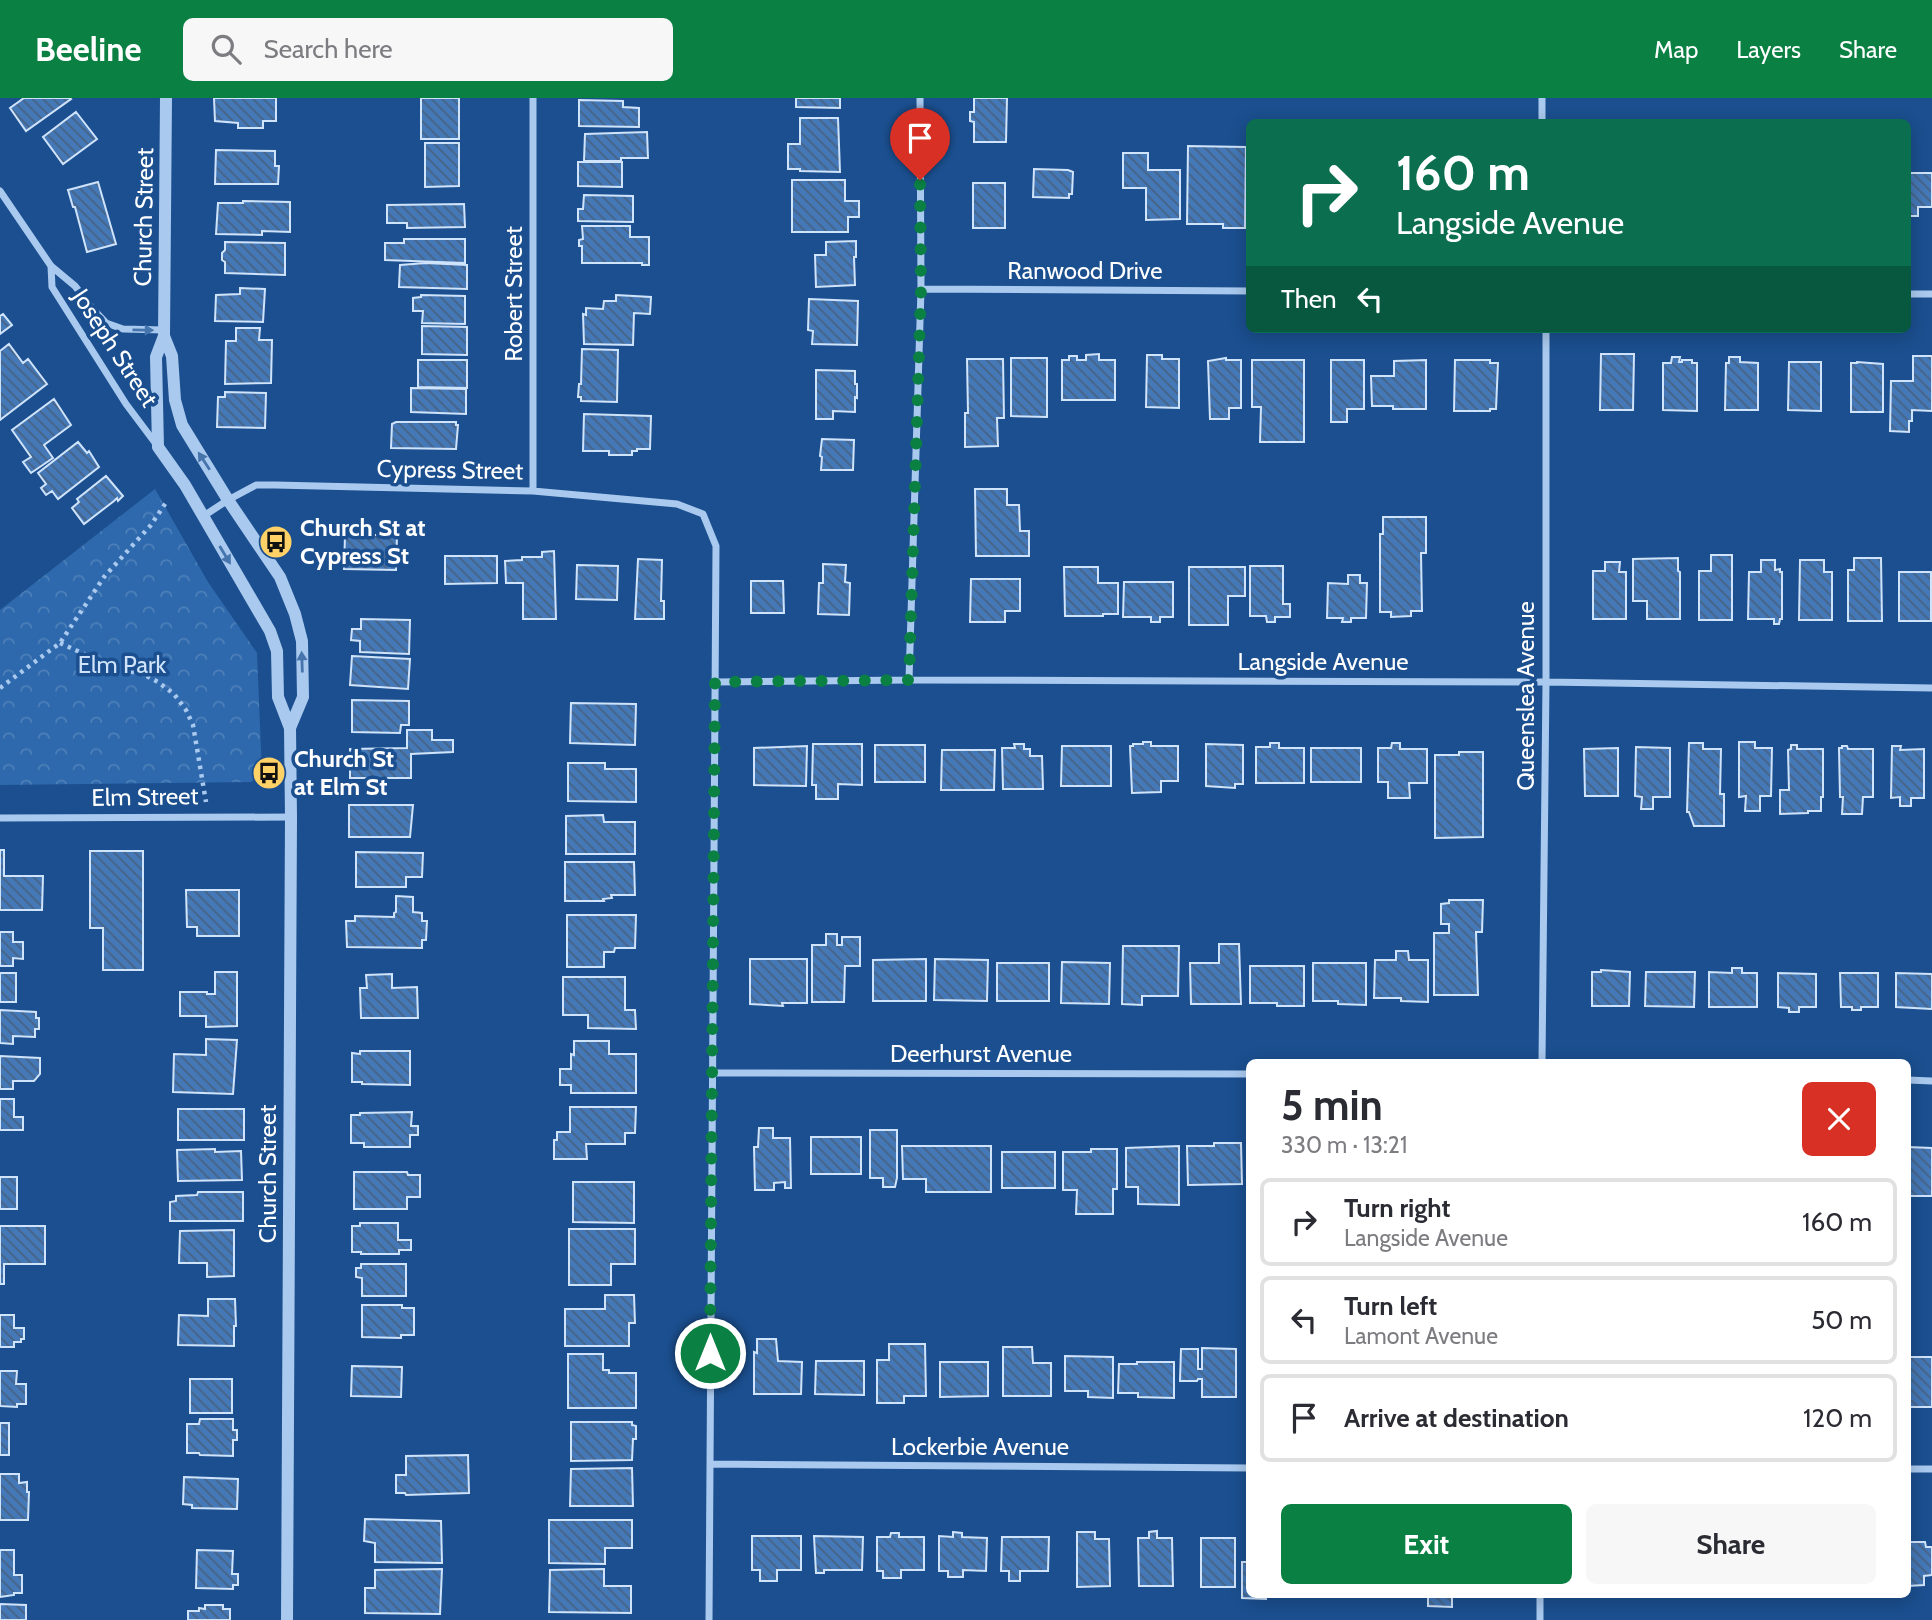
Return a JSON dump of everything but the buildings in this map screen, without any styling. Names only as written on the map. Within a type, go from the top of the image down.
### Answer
[{"type":"street","name":"Church Street","points":[[166,98],[164,333],[156,357],[158,447],[185,485],[270,631],[278,651],[278,697],[290,728],[287,1620]]},
{"type":"street","name":"Robert Street","points":[[533,98],[533,491]]},
{"type":"street","points":[[909,680],[921,289],[920,98]]},
{"type":"street","points":[[1542,98],[1542,119]]},
{"type":"street","name":"Joseph Street","points":[[0,191],[51,266],[75,286],[106,323],[123,329],[164,333]]},
{"type":"street","name":"Joseph Street","points":[[51,266],[52,287],[126,404],[158,447]]},
{"type":"street","name":"Ranwood Drive","points":[[921,289],[1246,291]]},
{"type":"street","points":[[1911,294],[1932,294]]},
{"type":"street","name":"Church Street","points":[[164,333],[172,356],[175,400],[182,425],[279,577],[295,614],[302,641],[303,697],[290,728]]},
{"type":"street","name":"Queenslea Avenue","points":[[1542,1059],[1546,682],[1545,333]]},
{"type":"street","name":"Cypress Street","points":[[202,517],[256,485],[533,491],[677,504],[703,514],[716,546],[715,682]]},
{"type":"street","points":[[709,1620],[715,682]]},
{"type":"street","name":"Langside Avenue","points":[[715,682],[1546,682],[1932,688]]},
{"type":"street","name":"Elm Street","points":[[0,818],[291,817]]},
{"type":"street","name":"Deerhurst Avenue","points":[[712,1073],[1246,1074]]},
{"type":"street","points":[[1911,1080],[1932,1081]]},
{"type":"street","name":"Lockerbie Avenue","points":[[710,1465],[1246,1468]]},
{"type":"street","points":[[1911,1469],[1932,1469]]},
{"type":"street","points":[[1540,1598],[1540,1620]]},
{"type":"path","points":[[0,688],[60,643],[104,576],[151,525],[167,501]]},
{"type":"path","points":[[60,643],[117,669],[143,674],[174,694],[193,725],[209,816]]},
{"type":"green space","name":"Elm Park","points":[[155,489],[208,582],[257,653],[262,774],[251,782],[0,785],[0,610]]},
{"type":"place","name":"Church St at Cypress St","points":[[276,542]]},
{"type":"place","name":"Church St at Elm St","points":[[269,773]]},
{"type":"route","points":[[710,1353],[715,682],[909,680],[921,289],[920,180]]}]
